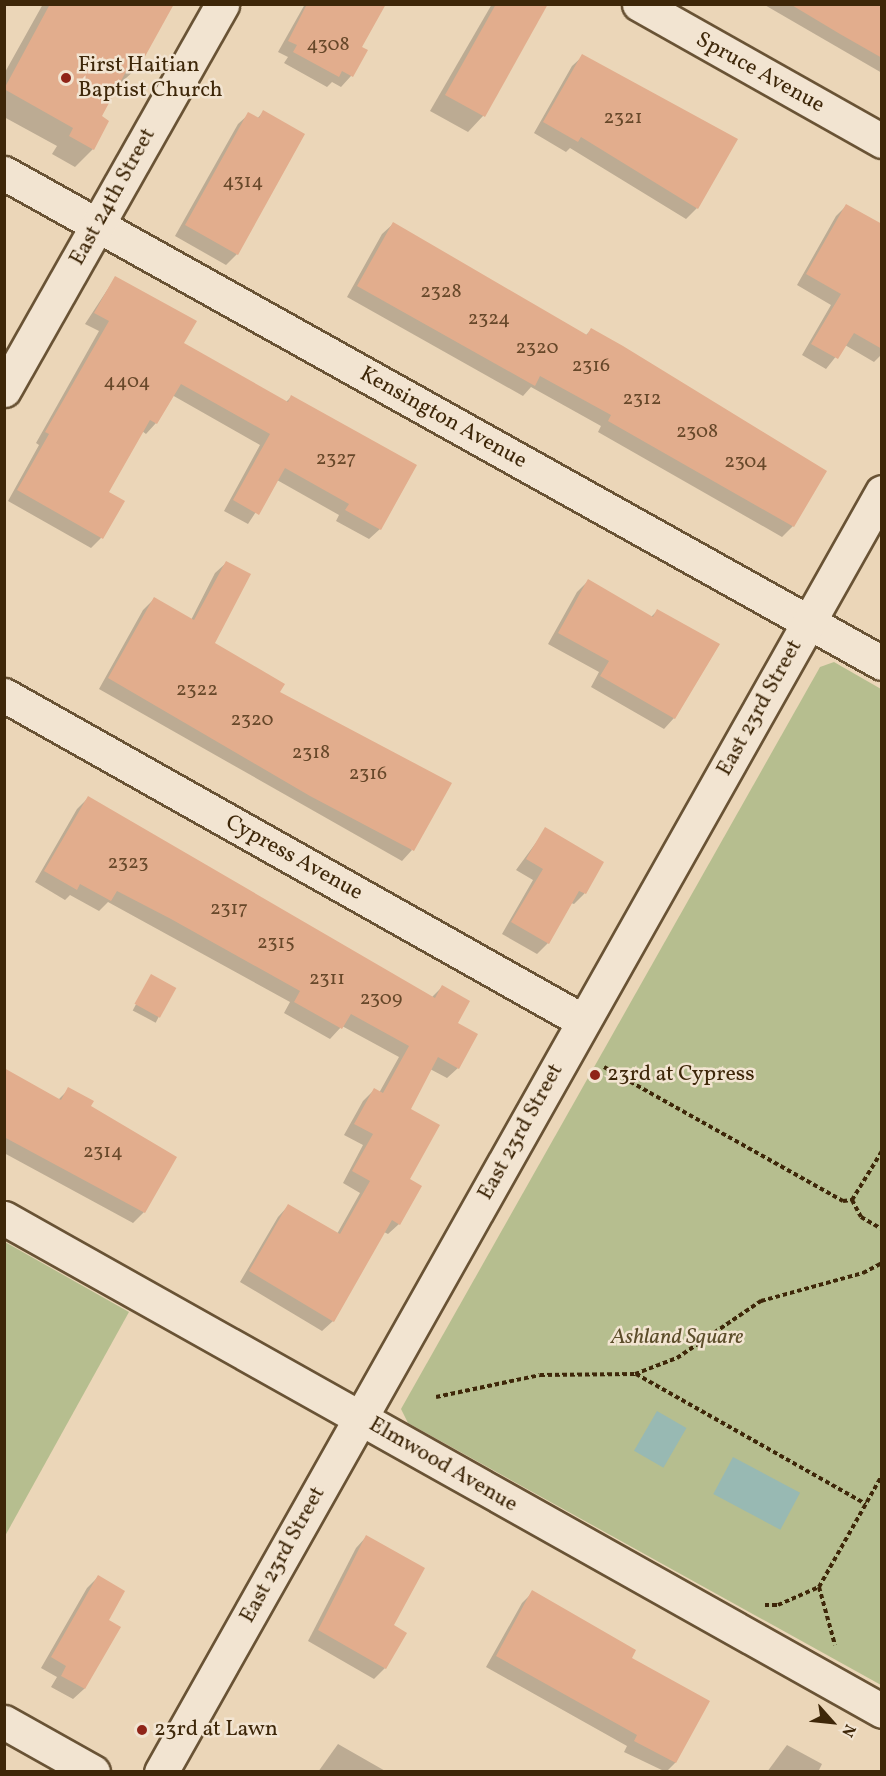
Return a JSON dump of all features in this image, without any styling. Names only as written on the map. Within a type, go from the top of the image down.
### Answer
[{"type":"street","name":"East 24th Street","points":[[4,390],[222,4]]},
{"type":"street","name":"Spruce Avenue","points":[[639,4],[882,141]]},
{"type":"street","name":"Kensington Avenue","points":[[4,173],[882,663]]},
{"type":"street","name":"East 23rd Street","points":[[161,1772],[882,492]]},
{"type":"street","name":"Cypress Avenue","points":[[4,695],[583,1022]]},
{"type":"street","name":"Elmwood Avenue","points":[[4,1218],[882,1711]]},
{"type":"street","points":[[4,1722],[93,1772]]},
{"type":"path","points":[[604,1066],[843,1201],[852,1200]]},
{"type":"path","points":[[852,1200],[882,1151]]},
{"type":"path","points":[[852,1200],[861,1217],[882,1229]]},
{"type":"path","points":[[436,1397],[540,1375],[635,1374],[677,1358],[761,1301],[863,1273],[882,1263]]},
{"type":"path","points":[[635,1374],[866,1504]]},
{"type":"path","points":[[765,1605],[778,1605],[819,1587],[882,1475]]},
{"type":"path","points":[[819,1587],[835,1645]]},
{"type":"green space","name":"Ashland Square","points":[[834,662],[881,689],[881,1685],[408,1423],[401,1409],[820,667]]},
{"type":"green space","points":[[5,1242],[129,1312],[5,1536]]},
{"type":"water","points":[[657,1411],[686,1428],[663,1468],[634,1451]]},
{"type":"water","points":[[733,1457],[800,1493],[780,1530],[713,1494]]},
{"type":"building","name":"First Haitian Baptist Church","points":[[50,4],[174,4],[137,71],[129,66],[102,116],[109,121],[94,150],[69,136],[73,128],[4,89]]},
{"type":"building","points":[[307,4],[386,4],[362,47],[368,50],[353,77],[342,71],[339,77],[293,52],[297,45],[288,41]]},
{"type":"building","points":[[496,4],[548,4],[485,117],[445,95]]},
{"type":"building","points":[[790,4],[882,4],[882,58],[840,34]]},
{"type":"building","points":[[582,54],[738,139],[698,209],[581,137],[578,142],[543,122]]},
{"type":"building","points":[[263,110],[305,134],[238,255],[185,225],[248,112],[259,118]]},
{"type":"building","points":[[846,204],[882,224],[882,349],[854,333],[838,359],[811,344],[841,294],[806,274]]},
{"type":"building","points":[[393,222],[587,335],[591,328],[623,346],[827,471],[794,527],[608,421],[611,415],[540,376],[535,386],[357,286]]},
{"type":"building","points":[[115,276],[197,321],[184,343],[288,402],[291,395],[417,465],[381,530],[345,510],[349,504],[285,468],[259,515],[233,500],[270,434],[181,384],[157,424],[150,420],[109,492],[125,501],[103,539],[17,490],[49,434],[45,432],[109,321],[94,313]]},
{"type":"building","points":[[226,561],[251,574],[215,643],[285,684],[280,692],[452,783],[414,851],[310,796],[108,678],[154,597],[194,620]]},
{"type":"building","points":[[588,579],[653,617],[657,609],[720,644],[675,719],[600,676],[609,661],[558,633]]},
{"type":"building","points":[[88,796],[435,998],[442,985],[470,1001],[458,1023],[478,1034],[459,1069],[438,1057],[411,1109],[440,1125],[410,1179],[422,1186],[400,1225],[392,1220],[334,1322],[249,1271],[288,1204],[340,1234],[370,1181],[352,1171],[373,1134],[354,1124],[374,1088],[383,1093],[409,1046],[351,1014],[342,1029],[294,1002],[300,991],[171,919],[117,891],[111,901],[80,884],[77,890],[44,871]]},
{"type":"building","points":[[545,827],[604,862],[586,894],[579,891],[549,944],[511,922],[543,869],[526,859]]},
{"type":"building","points":[[151,974],[176,988],[160,1018],[135,1004]]},
{"type":"building","points":[[4,1068],[61,1100],[68,1087],[94,1101],[91,1106],[177,1157],[145,1213],[4,1137]]},
{"type":"building","points":[[366,1535],[425,1568],[394,1625],[407,1633],[386,1669],[318,1630]]},
{"type":"building","points":[[98,1575],[125,1591],[109,1620],[121,1627],[85,1689],[61,1676],[66,1666],[51,1657]]},
{"type":"building","points":[[532,1590],[636,1650],[632,1658],[710,1701],[676,1763],[634,1741],[637,1735],[496,1656]]},
{"type":"place","name":"First Haitian Baptist Church","points":[[66,78]]},
{"type":"place","name":"23rd at Cypress","points":[[595,1075]]},
{"type":"place","name":"23rd at Lawn","points":[[142,1730]]}]
